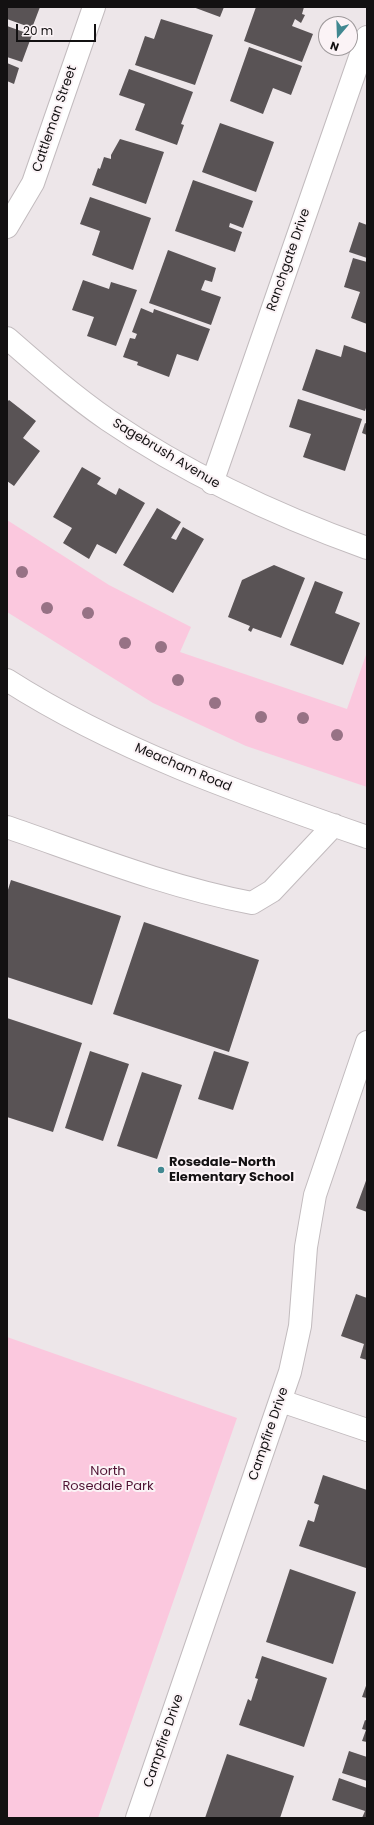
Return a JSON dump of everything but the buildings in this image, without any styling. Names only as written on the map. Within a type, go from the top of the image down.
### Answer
[{"type":"street","name":"Cattleman Street","points":[[7,227],[33,183],[94,7]]},
{"type":"street","name":"Ranchgate Drive","points":[[212,483],[367,37]]},
{"type":"street","name":"Sagebrush Avenue","points":[[7,338],[46,372],[107,419],[172,460],[212,483],[275,513],[367,548]]},
{"type":"street","name":"Meacham Road","points":[[7,680],[92,728],[168,764],[248,795],[367,837]]},
{"type":"street","points":[[7,827],[167,882],[219,897],[252,904],[272,891],[334,826]]},
{"type":"street","name":"Campfire Drive","points":[[137,1818],[282,1401],[300,1326],[306,1247],[316,1195],[362,1074],[367,1042]]},
{"type":"street","points":[[282,1401],[367,1430]]},
{"type":"green space","points":[[7,520],[109,585],[191,627],[180,652],[347,709],[367,652],[367,787],[246,746],[153,703],[7,612]]},
{"type":"green space","name":"North Rosedale Park","points":[[7,1337],[237,1418],[98,1818],[7,1818]]},
{"type":"place","name":"Rosedale-North Elementary School","points":[[161,1170]]}]
